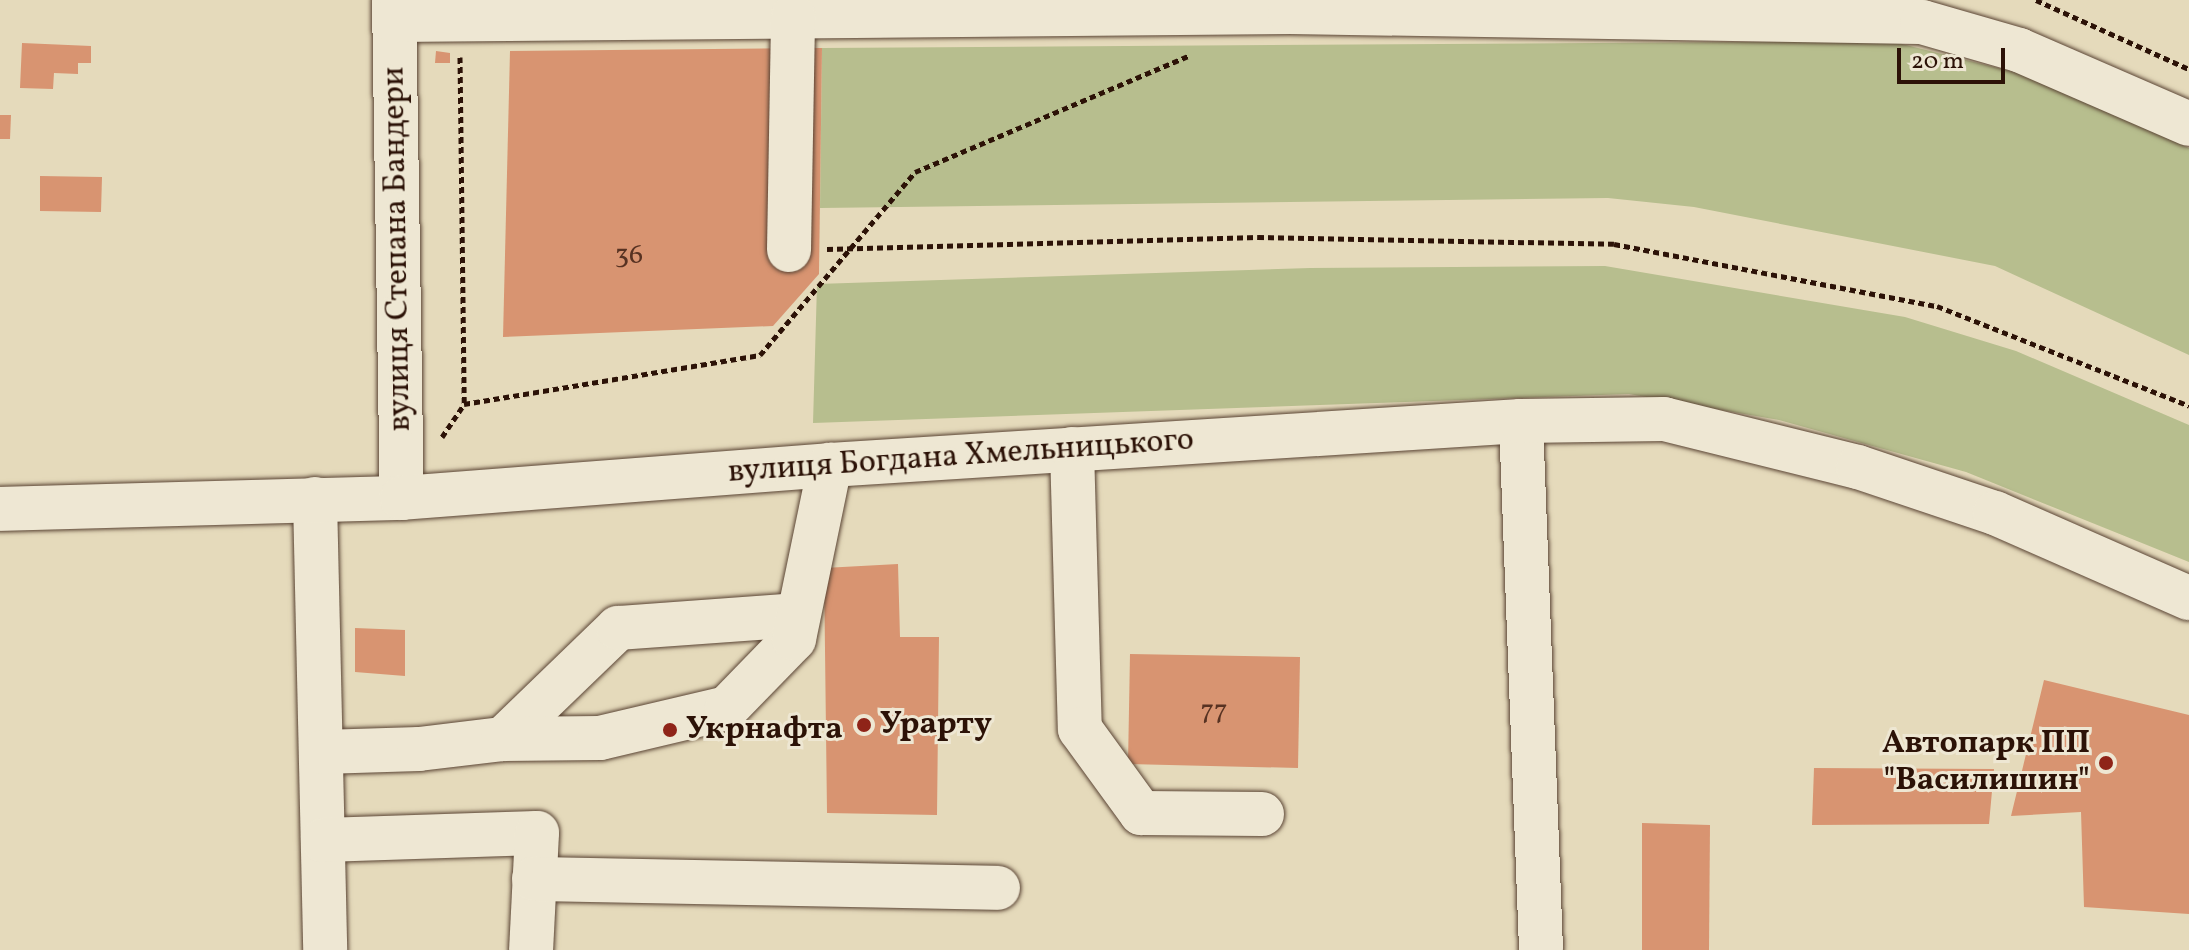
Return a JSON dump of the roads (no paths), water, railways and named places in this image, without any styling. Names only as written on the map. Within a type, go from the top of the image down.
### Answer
[{"type":"street","points":[[394,10],[459,19],[1439,8],[1820,10],[1922,22],[2019,50],[2189,124]]},
{"type":"street","name":"вулиця Степана Бандери","points":[[394,10],[402,498]]},
{"type":"street","points":[[789,250],[793,16]]},
{"type":"street","name":"вулиця Богдана Хмельницького","points":[[0,509],[402,498],[1072,449],[1521,421],[1664,419],[1765,441],[1858,467],[1995,513],[2189,598]]},
{"type":"street","points":[[1521,421],[1541,950]]},
{"type":"street","points":[[1072,449],[1080,729],[1141,813],[1262,814]]},
{"type":"street","points":[[322,752],[419,749],[503,739],[600,738],[727,708],[794,639],[830,465]]},
{"type":"street","points":[[315,499],[325,950]]},
{"type":"street","points":[[503,739],[618,628],[798,615]]},
{"type":"street","points":[[323,840],[537,833],[531,950]]},
{"type":"street","points":[[534,879],[998,888]]},
{"type":"place","name":"Урарту","points":[[864,725]]},
{"type":"place","name":"Укрнафта","points":[[670,730]]},
{"type":"place","name":"Автопарк ПП \"Василишин\"","points":[[2106,763]]}]
